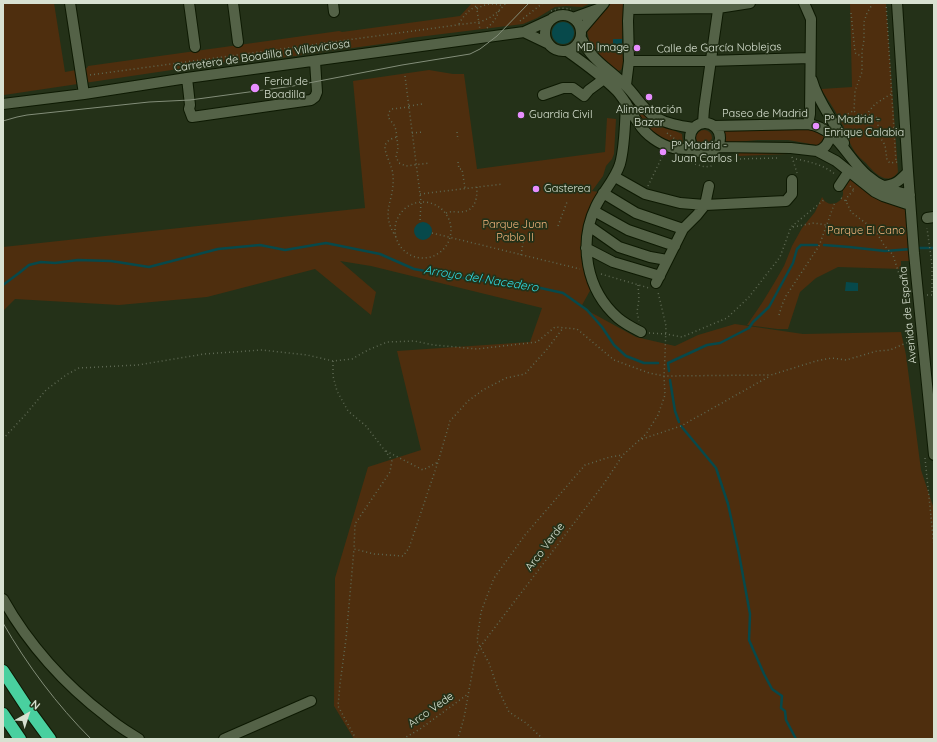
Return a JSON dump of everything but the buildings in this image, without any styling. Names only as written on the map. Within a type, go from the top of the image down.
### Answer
[{"type":"highway","points":[[3,671],[50,739]]},
{"type":"highway","points":[[3,714],[20,739]]},
{"type":"street","points":[[70,3],[84,94]]},
{"type":"street","points":[[189,3],[195,47]]},
{"type":"street","points":[[233,3],[238,42]]},
{"type":"street","points":[[626,85],[629,61],[629,6],[719,6],[750,3]]},
{"type":"street","points":[[804,3],[811,19],[810,114],[808,124]]},
{"type":"street","name":"Avenida de España","points":[[896,3],[914,253],[913,297],[922,338],[934,455]]},
{"type":"street","points":[[573,18],[601,6]]},
{"type":"street","points":[[524,32],[547,43],[555,50],[567,51],[578,44],[581,34],[601,6]]},
{"type":"street","points":[[703,123],[719,6]]},
{"type":"street","points":[[547,43],[545,32],[546,26],[550,20],[555,16],[560,15],[573,18],[580,26],[581,34],[589,53],[626,85],[646,110],[655,117],[674,125],[693,128]]},
{"type":"street","name":"Carretera de Boadilla a Villaviciosa","points":[[3,104],[84,94],[187,78],[316,62],[524,32],[550,20]]},
{"type":"street","points":[[567,51],[604,78],[621,96],[639,125],[653,138],[674,148],[695,149]]},
{"type":"street","name":"Calle de García Noblejas","points":[[629,61],[810,58]]},
{"type":"street","points":[[187,78],[190,105],[189,109],[192,117],[312,100],[315,97],[316,92],[316,62]]},
{"type":"street","points":[[810,73],[822,103],[842,137],[848,153]]},
{"type":"street","points":[[543,95],[563,88],[573,88],[584,96],[604,78]]},
{"type":"street","points":[[626,103],[623,150],[620,163],[615,177],[603,194],[594,211],[588,226],[586,248],[589,270],[600,296],[618,317],[629,326],[640,332]]},
{"type":"street","points":[[709,123],[714,126],[718,130],[720,142],[710,153],[699,152],[691,144],[690,133],[698,124],[709,123]]},
{"type":"street","name":"Paseo de Madrid","points":[[714,126],[808,124],[816,126],[832,134],[868,176],[883,186],[910,200]]},
{"type":"street","points":[[624,135],[630,128],[639,125]]},
{"type":"street","points":[[817,151],[825,148],[832,134]]},
{"type":"street","points":[[717,147],[791,148],[817,151],[849,171],[875,192],[883,196],[910,200]]},
{"type":"street","points":[[841,184],[849,171]]},
{"type":"street","points":[[883,186],[895,184],[908,172]]},
{"type":"street","points":[[615,177],[645,194],[680,204],[705,205],[786,201],[792,194],[792,180]]},
{"type":"street","points":[[586,248],[658,283],[683,229],[698,215],[705,205],[709,186]]},
{"type":"street","points":[[603,194],[636,213],[683,229]]},
{"type":"street","points":[[594,211],[628,230],[675,246]]},
{"type":"street","points":[[588,226],[619,247],[650,257],[668,260]]},
{"type":"street","points":[[3,599],[12,616],[44,658],[66,681],[106,717],[139,739]]},
{"type":"street","points":[[224,739],[311,701]]},
{"type":"path","points":[[81,76],[479,22],[494,16],[506,3]]},
{"type":"path","points":[[520,22],[543,3]]},
{"type":"path","points":[[854,111],[855,91],[862,72],[864,22],[873,3]]},
{"type":"path","points":[[886,3],[896,162]]},
{"type":"path","points":[[459,24],[466,14],[477,4]]},
{"type":"path","points":[[477,4],[480,32]]},
{"type":"path","points":[[477,9],[488,4],[503,6]]},
{"type":"path","points":[[486,28],[497,17],[499,10]]},
{"type":"path","points":[[850,13],[855,52],[856,54],[862,56]]},
{"type":"path","points":[[405,76],[421,202],[420,221]]},
{"type":"path","points":[[866,116],[875,104],[891,94]]},
{"type":"path","points":[[422,104],[392,109],[388,116],[394,124],[398,148],[396,157],[399,163],[406,166],[430,163]]},
{"type":"path","points":[[854,111],[859,115],[874,115],[877,118],[878,134],[885,145],[887,160],[890,163],[899,162]]},
{"type":"path","points":[[838,120],[854,111]]},
{"type":"path","points":[[412,133],[424,132]]},
{"type":"path","points":[[457,132],[458,140]]},
{"type":"path","points":[[396,238],[395,231],[398,217],[408,207],[421,202],[434,204],[446,213],[451,225],[451,231],[448,244],[444,249],[434,256],[427,258],[414,256],[403,249],[396,238],[391,229],[387,216],[393,176],[385,145],[391,139],[397,137]]},
{"type":"path","points":[[734,147],[736,159]]},
{"type":"path","points":[[671,157],[705,167],[711,166],[715,159],[783,158]]},
{"type":"path","points":[[791,158],[815,163],[829,169],[841,184],[854,190]]},
{"type":"path","points":[[458,162],[459,169],[462,169],[465,189]]},
{"type":"path","points":[[420,194],[503,184]]},
{"type":"path","points":[[446,213],[451,211],[466,211],[472,208],[476,202],[477,187]]},
{"type":"path","points":[[841,198],[846,201],[852,212],[875,230],[893,256],[899,274],[913,297],[933,295],[932,265],[928,229]]},
{"type":"path","points":[[638,285],[639,299],[637,312],[640,332],[682,337],[727,318],[749,297],[780,257],[791,227],[825,199]]},
{"type":"path","points":[[558,226],[567,202]]},
{"type":"path","points":[[780,315],[786,296],[819,246],[835,202]]},
{"type":"path","points":[[791,227],[814,223],[826,225]]},
{"type":"path","points":[[432,233],[578,269],[589,270],[638,285],[658,283]]},
{"type":"path","points":[[521,255],[524,237]]},
{"type":"path","name":"Arco Verde","points":[[456,739],[459,735],[475,657],[480,647],[603,485],[624,454],[646,434],[658,415],[664,395],[666,326],[658,283]]},
{"type":"path","points":[[3,439],[46,390],[66,375],[79,368],[138,365],[204,354],[262,350],[307,355],[332,361],[352,359],[387,342],[414,341],[434,345],[477,349],[537,342],[555,327],[577,329],[614,360],[649,373],[664,376],[771,375]]},
{"type":"path","points":[[354,549],[374,554],[403,556],[409,548],[450,421],[468,401],[483,390],[506,378],[525,374],[563,328]]},
{"type":"path","points":[[640,440],[681,426],[771,375],[816,361],[832,358],[846,360],[877,351],[890,350],[913,340],[922,338]]},
{"type":"path","points":[[332,361],[333,376],[337,391],[348,411],[366,426],[392,460],[390,472],[355,524],[347,631],[338,706],[356,739]]},
{"type":"path","points":[[384,450],[423,470],[438,462]]},
{"type":"path","points":[[543,739],[526,723],[510,712],[498,689],[488,663],[477,641],[480,612],[494,578],[524,535],[585,465],[610,456],[624,454]]},
{"type":"path","name":"Arco Vede","points":[[403,739],[420,729],[468,694]]},
{"type":"green space","points":[[3,3],[54,3],[65,72],[87,68],[88,66],[339,31],[342,32],[460,16],[472,3],[591,3],[582,7],[555,7],[537,18],[523,24],[410,38],[396,42],[280,58],[277,55],[4,95]]},
{"type":"green space","points":[[611,3],[625,3],[622,39],[623,64],[621,70],[618,71],[595,52],[590,45],[587,31]]},
{"type":"green space","points":[[850,3],[886,3],[898,172],[890,178],[881,177],[873,171],[855,152],[841,122],[821,89],[852,87]]},
{"type":"green space","name":"Parque Juan Pablo II","points":[[429,70],[453,74],[464,74],[477,169],[605,152],[607,118],[616,119],[614,154],[606,166],[603,176],[592,191],[599,192],[590,209],[592,287],[581,307],[636,337],[675,346],[698,335],[735,324],[803,334],[901,332],[906,355],[921,470],[934,509],[934,739],[354,739],[334,706],[335,578],[368,467],[421,450],[397,351],[530,342],[542,308],[371,266],[340,261],[376,292],[371,315],[315,269],[207,297],[119,305],[15,299],[3,311],[3,247],[365,208],[353,81]]},
{"type":"green space","points":[[629,99],[639,110],[653,121],[682,134],[683,144],[654,133],[644,124]]},
{"type":"green space","points":[[802,128],[817,130],[825,135],[822,146],[788,140],[758,140],[726,143],[724,130]]},
{"type":"green space","points":[[701,130],[707,130],[712,135],[710,144],[707,146],[701,146],[696,141],[696,135]]},
{"type":"green space","points":[[787,149],[787,154],[738,156],[739,150]]},
{"type":"green space","name":"Parque El Cano","points":[[849,173],[909,207],[913,261],[901,261],[901,269],[838,267],[816,278],[800,292],[788,329],[747,325],[773,285],[802,228],[815,212],[822,197],[826,202],[832,204],[838,202],[843,195],[841,186]]},
{"type":"water","points":[[563,22],[567,23],[573,29],[573,37],[567,43],[563,44],[559,43],[553,37],[552,33],[553,29],[559,23]]},
{"type":"water","points":[[613,39],[622,39],[622,52],[613,52]]},
{"type":"water","points":[[419,222],[427,222],[432,227],[430,238],[427,240],[419,240],[414,235],[414,227]]},
{"type":"water","points":[[846,282],[858,283],[858,291],[845,291]]},
{"type":"waterway","name":"Arroyo del Nacedero","points":[[3,285],[29,265],[41,262],[55,263],[78,260],[111,261],[149,267],[218,249],[260,245],[285,250],[326,243],[380,254],[414,269],[469,279],[527,285],[563,293],[587,310],[602,327],[614,345],[626,356],[644,363],[658,363]]},
{"type":"waterway","name":"Arroyo del Nacedero","points":[[669,371],[668,363],[707,345],[720,343],[749,328],[753,322],[769,307],[793,263],[797,249],[801,245],[817,245]]},
{"type":"waterway","name":"Arroyo del Nacedero","points":[[824,245],[885,251],[912,249]]},
{"type":"waterway","name":"Arroyo del Nacedero","points":[[917,248],[934,248]]},
{"type":"waterway","points":[[670,380],[675,411],[679,422]]},
{"type":"waterway","points":[[681,426],[716,468],[728,504],[739,554],[750,614],[749,640],[772,689],[782,696],[781,708],[785,711],[786,720],[796,739]]},
{"type":"tram line","points":[[3,121],[27,115],[149,102],[190,100],[293,86],[402,65],[470,54],[480,49],[497,36],[529,3]]},
{"type":"tram line","points":[[3,623],[43,684],[78,726],[91,739]]},
{"type":"place","name":"MD Image","points":[[637,48]]},
{"type":"place","name":"Ferial de Boadilla","points":[[255,88]]},
{"type":"place","name":"Alimentación Bazar","points":[[649,97]]},
{"type":"place","name":"Guardia Civil","points":[[521,115]]},
{"type":"place","name":"Pº Madrid - Enrique Calabia","points":[[816,126]]},
{"type":"place","name":"Pº Madrid - Juan Carlos I","points":[[663,152]]},
{"type":"place","name":"Gasterea","points":[[536,189]]}]
